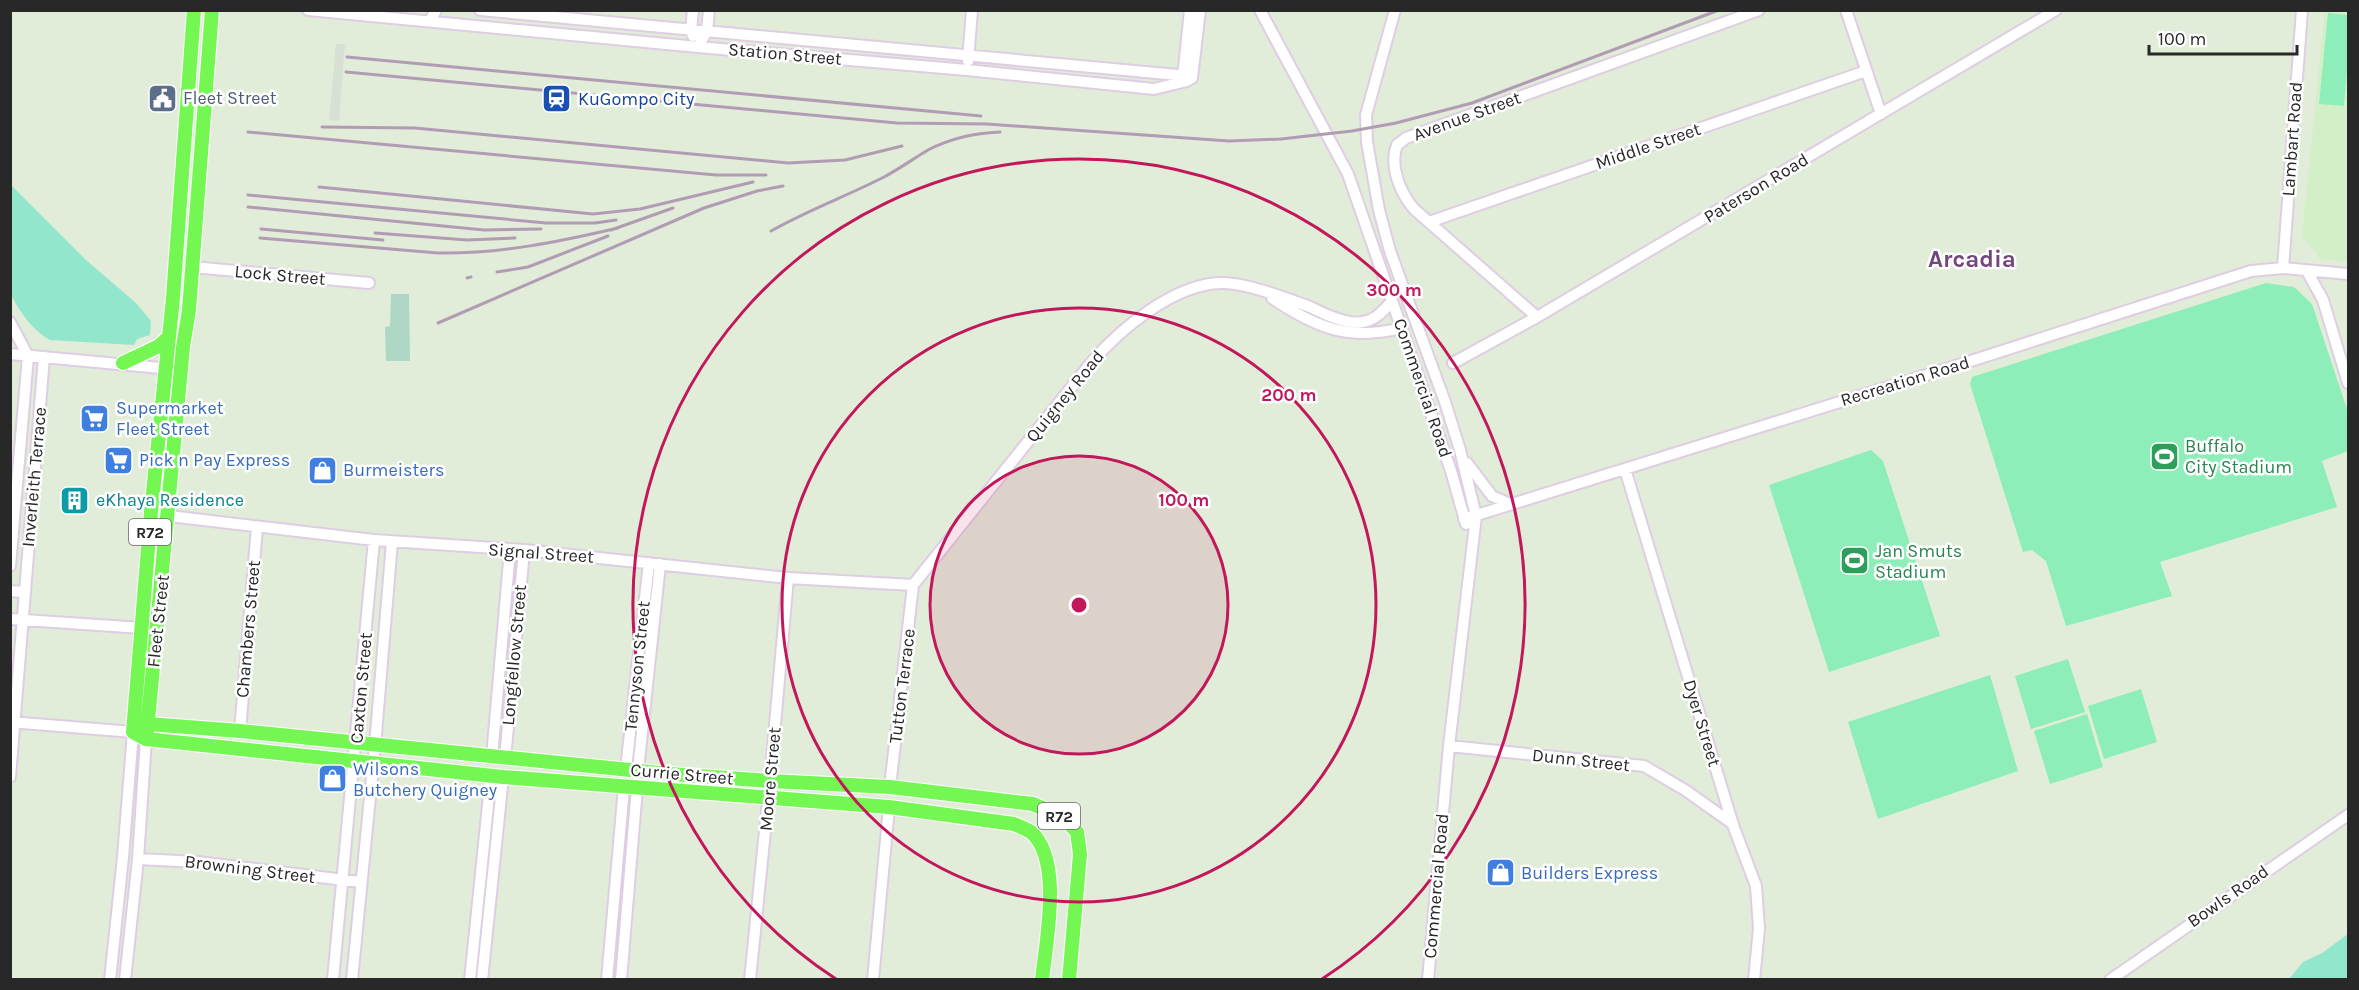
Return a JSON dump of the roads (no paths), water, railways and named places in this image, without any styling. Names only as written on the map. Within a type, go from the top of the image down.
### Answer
[{"type":"main road","name":"Fleet Street","points":[[133,732],[165,368],[174,298],[194,10]]},
{"type":"main road","name":"Fleet Street","points":[[147,740],[183,347],[189,310],[212,10]]},
{"type":"main road","points":[[189,88],[206,90]]},
{"type":"main road","points":[[123,363],[159,346],[169,335]]},
{"type":"main road","points":[[158,445],[174,447]]},
{"type":"main road","points":[[133,732],[148,724]]},
{"type":"main road","name":"Currie Street","points":[[148,724],[770,782],[890,787],[1033,804],[1064,818],[1077,832],[1080,854],[1069,980]]},
{"type":"main road","name":"Currie Street","points":[[133,732],[147,740],[353,763],[631,788],[890,807],[1014,824],[1031,832],[1047,858],[1050,888],[1042,980]]},
{"type":"street","name":"Station Street","points":[[308,10],[428,16],[566,34],[1158,89],[1192,78],[1200,10]]},
{"type":"street","points":[[428,16],[436,10]]},
{"type":"street","name":"Station Street","points":[[480,10],[575,15],[639,25],[1181,74],[1185,68],[1190,10]]},
{"type":"street","points":[[693,10],[691,30],[698,47]]},
{"type":"street","points":[[698,47],[707,31],[709,10]]},
{"type":"street","points":[[967,70],[972,10]]},
{"type":"street","name":"Commercial Road","points":[[1260,10],[1348,174],[1451,471],[1470,518]]},
{"type":"street","points":[[1390,10],[1390,23]]},
{"type":"street","points":[[1390,23],[1395,10]]},
{"type":"street","name":"Avenue Street","points":[[1538,317],[1405,198],[1399,185],[1394,159],[1395,150],[1400,141],[1759,10]]},
{"type":"street","points":[[1846,10],[1881,114]]},
{"type":"street","name":"Paterson Road","points":[[1453,363],[1538,317],[2056,10]]},
{"type":"street","name":"Lambart Road","points":[[2283,268],[2302,10]]},
{"type":"street","points":[[561,14],[566,34]]},
{"type":"street","points":[[566,34],[575,15]]},
{"type":"street","name":"Commercial Road","points":[[1390,23],[1366,115],[1367,142],[1379,210],[1390,250],[1460,450],[1473,541],[1449,746],[1428,980]]},
{"type":"street","points":[[638,41],[639,25]]},
{"type":"street","name":"Middle Street","points":[[1430,222],[1866,71]]},
{"type":"street","name":"Lock Street","points":[[192,267],[369,283]]},
{"type":"street","name":"Recreation Road","points":[[1470,518],[2251,271],[2283,268],[2349,274]]},
{"type":"street","points":[[2307,271],[2324,300],[2349,383]]},
{"type":"street","name":"Quigney Road","points":[[913,585],[1091,363],[1119,332],[1151,309],[1187,291],[1221,283],[1286,298],[1340,319],[1361,322],[1380,314],[1392,301]]},
{"type":"street","name":"Quigney Road","points":[[1264,293],[1301,317],[1351,334],[1371,334],[1402,328]]},
{"type":"street","points":[[10,322],[28,356]]},
{"type":"street","points":[[10,354],[181,369]]},
{"type":"street","name":"Inverleith Terrace","points":[[10,566],[15,467],[28,356]]},
{"type":"street","name":"Inverleith Terrace","points":[[10,777],[44,357]]},
{"type":"street","points":[[1460,450],[1486,490],[1492,496],[1510,504]]},
{"type":"street","points":[[15,467],[34,470]]},
{"type":"street","name":"Dyer Street","points":[[1625,469],[1733,825],[1756,886],[1759,928],[1754,980]]},
{"type":"street","name":"Signal Street","points":[[169,516],[392,542],[524,550],[788,578],[913,585]]},
{"type":"street","name":"Chambers Street","points":[[240,731],[257,527]]},
{"type":"street","name":"Caxton Street","points":[[333,980],[375,540]]},
{"type":"street","name":"Caxton Street","points":[[352,980],[392,542]]},
{"type":"street","name":"Longfellow Street","points":[[498,758],[510,550]]},
{"type":"street","name":"Longfellow Street","points":[[498,758],[524,550]]},
{"type":"street","name":"Tennyson Street","points":[[632,770],[655,563]]},
{"type":"street","name":"Moore Street","points":[[750,980],[788,578]]},
{"type":"street","name":"Tutton Terrace","points":[[890,787],[913,585]]},
{"type":"street","points":[[10,591],[24,592]]},
{"type":"street","points":[[10,619],[142,628]]},
{"type":"street","name":"Currie Street","points":[[13,722],[133,732]]},
{"type":"street","name":"Fleet Street","points":[[110,980],[133,732]]},
{"type":"street","name":"Fleet Street","points":[[125,980],[138,859],[147,740]]},
{"type":"street","name":"Dunn Street","points":[[1449,746],[1644,766],[1685,790],[1733,825]]},
{"type":"street","points":[[470,980],[497,777]]},
{"type":"street","points":[[482,980],[497,777]]},
{"type":"street","points":[[606,980],[631,788]]},
{"type":"street","points":[[621,980],[631,788]]},
{"type":"street","points":[[873,980],[890,807]]},
{"type":"street","name":"Bowls Road","points":[[2110,980],[2349,815]]},
{"type":"street","name":"Browning Street","points":[[138,859],[198,862],[361,882]]},
{"type":"railway","points":[[346,72],[897,123],[987,124],[1229,141],[1281,139],[1352,131],[1396,123],[1472,103],[1719,10]]},
{"type":"railway","points":[[347,57],[981,116]]},
{"type":"railway","points":[[322,127],[415,128],[788,163],[845,160],[902,146]]},
{"type":"railway","points":[[248,132],[716,175],[766,175]]},
{"type":"railway","points":[[771,231],[884,177],[936,146],[963,137],[1000,132]]},
{"type":"railway","points":[[319,187],[593,214],[640,209],[753,182]]},
{"type":"railway","points":[[438,323],[704,208],[757,191],[783,186]]},
{"type":"railway","points":[[248,195],[546,223],[595,223],[616,220]]},
{"type":"railway","points":[[248,207],[484,230],[541,229]]},
{"type":"railway","points":[[611,230],[673,208]]},
{"type":"railway","points":[[260,238],[461,253],[528,246],[618,228]]},
{"type":"railway","points":[[261,229],[383,240]]},
{"type":"railway","points":[[375,233],[467,240],[515,238]]},
{"type":"railway","points":[[497,272],[528,267],[608,236]]},
{"type":"railway","points":[[467,278],[471,277]]},
{"type":"place","name":"Fleet Street","points":[[162,98]]},
{"type":"place","name":"KuGompo City","points":[[557,99]]},
{"type":"place","name":"Supermarket Fleet Street","points":[[95,418]]},
{"type":"place","name":"Buffalo City Stadium","points":[[2164,456]]},
{"type":"place","name":"Pick n Pay Express","points":[[118,460]]},
{"type":"place","name":"Burmeisters","points":[[322,470]]},
{"type":"place","name":"eKhaya Residence","points":[[75,500]]},
{"type":"place","name":"Jan Smuts Stadium","points":[[1854,561]]},
{"type":"place","name":"Wilsons Butchery Quigney","points":[[332,779]]},
{"type":"place","name":"Builders Express","points":[[1500,873]]},
{"type":"district","name":"Arcadia","points":[[1972,259]]}]
